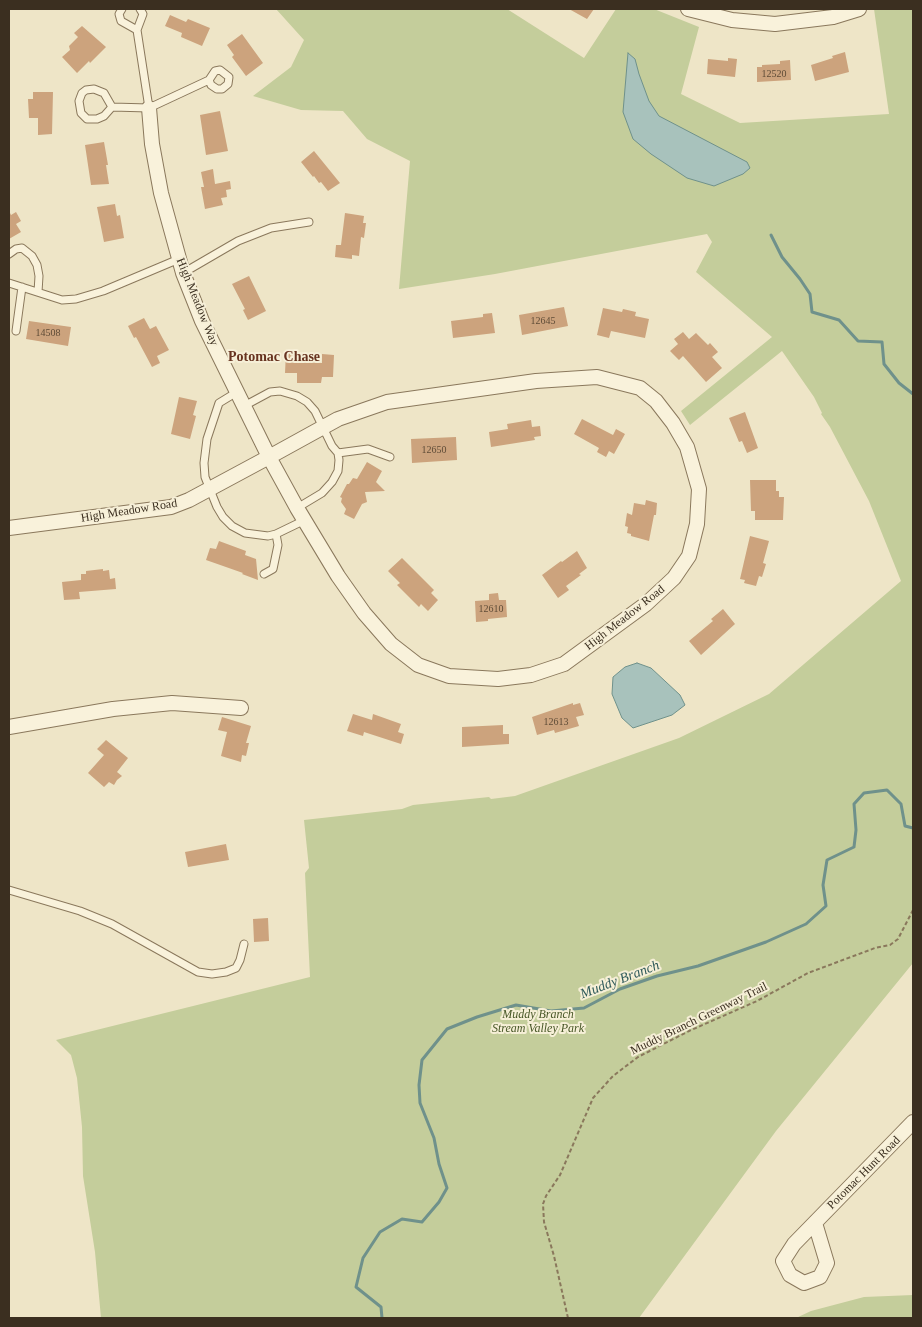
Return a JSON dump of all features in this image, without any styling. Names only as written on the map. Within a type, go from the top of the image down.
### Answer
[{"type":"street","points":[[688,9],[732,20],[775,24],[833,17],[858,9]]},
{"type":"street","name":"High Meadow Way","points":[[149,108],[152,144],[161,193],[183,273],[202,321],[269,457]]},
{"type":"street","name":"High Meadow Road","points":[[9,528],[171,507],[209,490],[338,419],[387,402],[536,381],[597,377],[640,388],[656,401],[673,423],[686,447],[699,489],[697,524],[688,556],[674,578],[646,604],[564,664],[531,675],[498,679],[449,676],[418,664],[390,644],[338,576],[269,457]]},
{"type":"street","points":[[9,727],[113,709],[172,703],[241,708]]},
{"type":"street","name":"Potomac Hunt Road","points":[[815,1223],[913,1122]]},
{"type":"lane","points":[[122,9],[119,14],[122,21],[137,30]]},
{"type":"lane","points":[[140,9],[143,14],[137,30],[149,108]]},
{"type":"lane","points":[[112,107],[104,93],[94,89],[86,90],[82,93],[78,101],[81,113],[87,119],[97,119],[104,116],[112,107],[149,108],[208,80]]},
{"type":"lane","points":[[183,273],[238,241],[271,228],[309,222]]},
{"type":"lane","points":[[9,254],[16,249],[22,248],[32,256],[37,265],[39,276],[38,292]]},
{"type":"lane","points":[[9,283],[62,300],[91,296],[179,259]]},
{"type":"lane","points":[[16,331],[22,287]]},
{"type":"lane","points":[[237,392],[219,403],[207,439],[204,463],[205,477],[209,490],[223,517],[232,526],[244,532],[268,536],[305,520]]},
{"type":"lane","points":[[244,406],[270,392],[287,392],[307,402],[315,411],[332,446],[338,452],[338,470],[332,482],[322,493],[297,508]]},
{"type":"lane","points":[[338,452],[368,449],[390,457]]},
{"type":"lane","points":[[264,574],[273,569],[278,545],[276,534]]},
{"type":"lane","points":[[9,890],[80,911],[112,924],[198,972],[212,974],[236,968],[244,944]]},
{"type":"path","name":"Muddy Branch Greenway Trail","points":[[568,1318],[544,1222],[543,1204],[560,1175],[593,1098],[613,1076],[638,1057],[688,1031],[757,1001],[808,973],[875,948],[890,946],[898,939],[913,910]]},
{"type":"green space","name":"Muddy Branch Stream Valley Park","points":[[276,9],[507,9],[584,58],[616,9],[654,9],[699,27],[681,94],[740,123],[889,114],[874,9],[913,9],[913,963],[776,1131],[639,1318],[101,1318],[95,1252],[83,1176],[82,1127],[77,1078],[71,1055],[56,1040],[310,977],[305,873],[309,868],[304,820],[402,809],[413,805],[515,796],[679,738],[769,694],[901,581],[869,501],[830,427],[821,414],[814,397],[782,351],[690,425],[681,411],[772,337],[696,272],[712,242],[707,234],[495,274],[399,289],[410,161],[367,139],[343,111],[301,110],[253,96],[291,67],[304,40]]},
{"type":"green space","points":[[913,1295],[913,1318],[796,1318],[811,1311],[864,1297]]},
{"type":"water","points":[[628,53],[635,59],[649,101],[659,116],[747,162],[750,168],[743,174],[714,186],[687,178],[651,154],[633,139],[623,112]]},
{"type":"water","points":[[637,663],[651,668],[680,695],[685,705],[672,715],[633,728],[622,718],[612,694],[613,677],[625,667]]},
{"type":"building","points":[[569,9],[594,9],[587,19]]},
{"type":"building","points":[[170,15],[186,22],[188,19],[210,28],[202,46],[181,37],[182,33],[165,26]]},
{"type":"building","points":[[82,26],[106,47],[77,73],[62,57],[70,50],[69,46],[78,37],[74,33]]},
{"type":"building","points":[[242,34],[263,63],[246,76],[232,57],[234,55],[227,45]]},
{"type":"building","points":[[845,52],[849,72],[815,81],[811,65]]},
{"type":"building","points":[[728,58],[737,59],[735,77],[707,74],[708,59],[728,61]]},
{"type":"building","points":[[790,60],[791,80],[757,82],[757,67],[780,64],[780,61]]},
{"type":"building","points":[[33,92],[53,92],[52,134],[38,135],[38,118],[29,118],[28,99],[33,99]]},
{"type":"building","points":[[220,111],[228,151],[206,155],[200,115]]},
{"type":"building","points":[[104,142],[109,184],[91,185],[85,145]]},
{"type":"building","points":[[314,151],[340,183],[328,191],[301,162]]},
{"type":"building","points":[[213,169],[215,184],[230,181],[231,189],[226,190],[227,197],[221,198],[223,205],[205,209],[201,187],[204,187],[201,172]]},
{"type":"building","points":[[115,204],[117,216],[120,215],[124,238],[104,242],[97,207]]},
{"type":"building","points":[[9,211],[11,215],[16,212],[21,221],[16,224],[21,232],[9,239]]},
{"type":"building","points":[[345,213],[364,216],[363,223],[366,223],[364,238],[361,237],[359,256],[352,255],[352,259],[335,257],[336,245],[341,245]]},
{"type":"building","points":[[249,276],[266,311],[248,320],[243,310],[245,309],[232,284]]},
{"type":"building","points":[[564,307],[568,326],[522,335],[519,315]]},
{"type":"building","points":[[603,308],[622,312],[623,309],[636,312],[635,316],[649,319],[645,338],[611,331],[609,338],[597,335]]},
{"type":"building","points":[[492,313],[495,333],[453,338],[451,321],[483,317],[483,314]]},
{"type":"building","points":[[144,318],[150,329],[156,326],[169,350],[157,356],[160,363],[152,367],[128,326]]},
{"type":"building","points":[[29,321],[71,327],[68,346],[26,339]]},
{"type":"building","points":[[683,332],[689,339],[696,333],[708,345],[710,343],[718,352],[712,357],[722,368],[706,382],[683,356],[679,360],[670,351],[678,344],[674,339]]},
{"type":"building","points":[[286,352],[299,353],[299,362],[322,363],[322,354],[334,355],[333,377],[322,377],[321,383],[297,383],[297,373],[285,373]]},
{"type":"building","points":[[179,397],[197,401],[193,415],[196,416],[190,439],[171,434]]},
{"type":"building","points":[[745,412],[758,448],[747,453],[742,441],[739,442],[729,418]]},
{"type":"building","points":[[582,419],[613,435],[616,429],[625,434],[614,454],[609,451],[606,457],[597,452],[599,448],[574,434]]},
{"type":"building","points":[[531,420],[532,427],[540,426],[541,436],[534,437],[535,440],[491,447],[489,432],[508,429],[507,424]]},
{"type":"building","points":[[456,437],[457,460],[412,463],[411,439]]},
{"type":"building","points":[[367,462],[382,471],[376,482],[385,491],[365,492],[367,502],[362,504],[354,519],[344,514],[346,509],[340,497],[347,484],[353,478],[357,479]]},
{"type":"building","points":[[750,480],[776,480],[776,491],[779,491],[779,497],[784,497],[783,520],[755,520],[755,511],[751,511]]},
{"type":"building","points":[[646,500],[657,503],[649,541],[631,536],[631,534],[627,533],[628,527],[625,526],[627,513],[632,515],[634,503],[645,505]]},
{"type":"building","points":[[750,536],[769,541],[763,563],[766,564],[762,577],[759,576],[756,586],[744,583],[745,580],[740,579]]},
{"type":"building","points":[[219,541],[246,551],[245,555],[256,559],[258,580],[206,560],[210,548],[216,549]]},
{"type":"building","points":[[577,551],[587,568],[566,586],[569,590],[558,598],[542,575]]},
{"type":"building","points":[[402,558],[434,590],[431,593],[438,600],[428,611],[421,604],[419,607],[397,585],[400,583],[388,571]]},
{"type":"building","points":[[103,569],[103,571],[109,570],[110,579],[115,578],[116,589],[79,592],[80,599],[64,600],[62,582],[81,580],[81,574],[86,574],[86,571]]},
{"type":"building","points":[[498,593],[499,600],[506,600],[507,617],[476,622],[475,601],[489,600],[489,594]]},
{"type":"building","points":[[723,609],[735,624],[701,655],[689,641],[713,621],[711,619]]},
{"type":"building","points":[[573,703],[573,705],[580,703],[584,715],[576,717],[579,726],[555,733],[554,730],[537,735],[532,717]]},
{"type":"building","points":[[353,714],[372,720],[373,714],[401,724],[398,732],[404,734],[401,744],[364,732],[363,736],[347,731]]},
{"type":"building","points":[[222,717],[251,726],[246,743],[249,743],[246,756],[242,755],[241,762],[221,756],[227,732],[218,730]]},
{"type":"building","points":[[503,725],[503,734],[509,734],[509,744],[462,747],[462,727]]},
{"type":"building","points":[[106,740],[128,758],[117,772],[122,776],[114,785],[109,782],[104,787],[88,773],[104,755],[97,749]]},
{"type":"building","points":[[226,844],[229,860],[188,867],[185,852]]},
{"type":"building","points":[[268,918],[269,941],[254,942],[253,919]]},
{"type":"waterway","points":[[771,235],[782,257],[810,294],[812,312],[839,320],[858,341],[882,342],[884,364],[899,383],[913,394]]},
{"type":"waterway","name":"Muddy Branch","points":[[382,1318],[381,1307],[356,1287],[363,1258],[380,1232],[402,1219],[422,1222],[439,1202],[447,1188],[439,1164],[434,1138],[420,1103],[419,1085],[422,1060],[447,1029],[516,1005],[551,1011],[584,1008],[620,989],[657,976],[698,966],[766,942],[806,924],[826,906],[823,885],[827,860],[854,847],[856,830],[854,804],[864,793],[887,790],[901,804],[905,826],[913,828]]},
{"type":"district","name":"Potomac Chase","points":[[274,357]]}]
